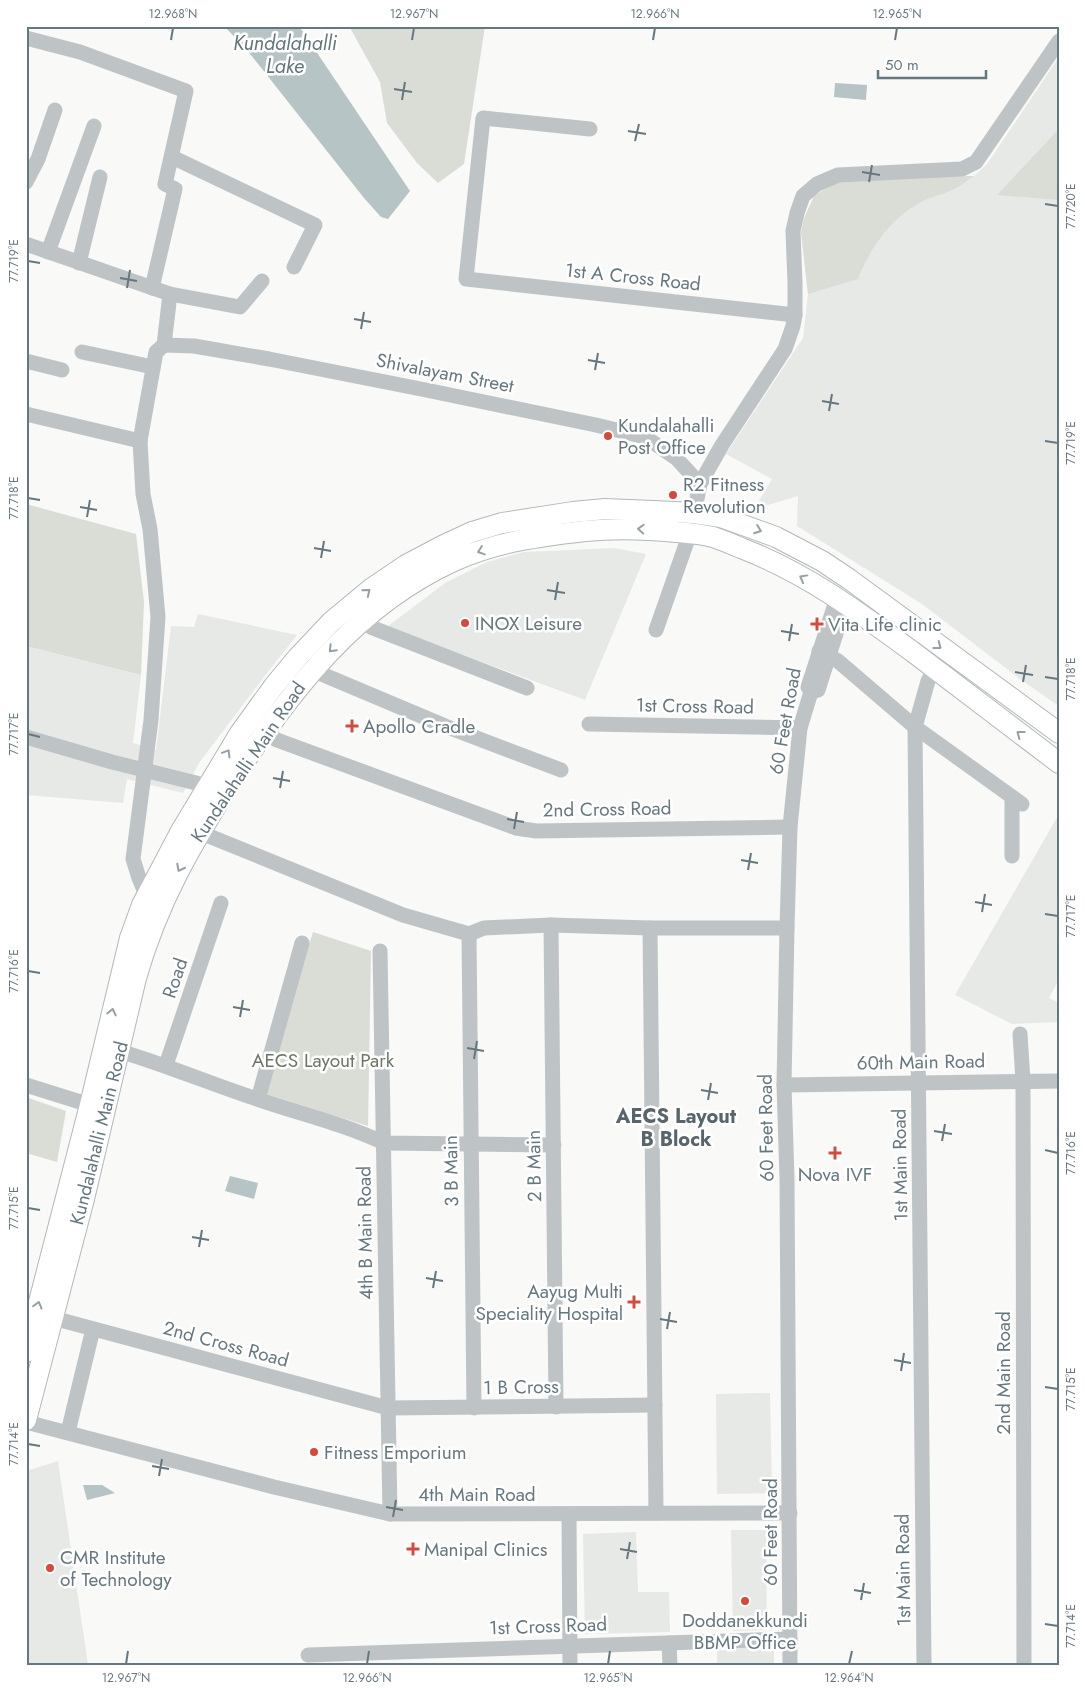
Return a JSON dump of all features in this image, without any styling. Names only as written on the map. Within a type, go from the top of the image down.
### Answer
[{"type":"main road","name":"Kundalahalli Main Road","points":[[26,1421],[84,1199],[136,978],[146,944],[154,898],[208,786],[240,733],[298,657],[338,616],[372,588],[444,544],[472,532],[536,516],[605,509],[694,513],[721,517],[776,537],[822,561],[859,586],[1059,734]]},
{"type":"main road","name":"Kundalahalli Main Road","points":[[26,1352],[90,1105],[130,938],[154,898],[264,732],[312,670],[361,622],[382,605],[425,576],[453,561],[508,542],[540,536],[638,528],[712,537],[774,562],[842,601],[1059,763]]},
{"type":"street","points":[[26,38],[80,52],[186,91],[165,184],[175,189],[152,288]]},
{"type":"street","points":[[656,630],[690,534],[700,484],[722,445],[785,349],[795,315],[793,231],[796,213],[802,196],[817,184],[838,175],[962,169],[976,162],[1059,42]]},
{"type":"street","points":[[26,182],[38,159],[55,110]]},
{"type":"street","name":"1st A Cross Road","points":[[590,129],[483,118],[466,279],[795,315]]},
{"type":"street","points":[[48,252],[94,126]]},
{"type":"street","points":[[172,157],[315,225],[294,267]]},
{"type":"street","points":[[79,263],[100,177]]},
{"type":"street","points":[[26,244],[170,294],[240,307],[262,280]]},
{"type":"street","points":[[154,898],[139,878],[133,859],[151,720],[158,616],[150,529],[143,494],[140,441],[156,352],[164,345],[170,294]]},
{"type":"street","name":"Shivalayam Street","points":[[164,345],[194,346],[288,363],[596,425],[645,437],[676,458],[700,484]]},
{"type":"street","points":[[82,352],[153,367]]},
{"type":"street","points":[[26,361],[62,370]]},
{"type":"street","points":[[26,414],[140,441]]},
{"type":"street","name":"60 Feet Road","points":[[790,1665],[787,1189],[784,1085],[790,827],[800,728],[811,692],[808,687],[841,618],[842,601]]},
{"type":"street","points":[[361,622],[527,688]]},
{"type":"street","points":[[824,653],[915,727],[1017,801],[1012,856]]},
{"type":"street","name":"1st Main Road","points":[[924,1665],[915,727],[928,681],[935,669]]},
{"type":"street","points":[[312,670],[445,726],[561,770]]},
{"type":"street","name":"1st Cross Road","points":[[589,724],[800,728]]},
{"type":"street","name":"2nd Cross Road","points":[[264,732],[277,740],[516,828],[536,831],[790,827]]},
{"type":"street","points":[[26,737],[112,762],[208,786]]},
{"type":"street","points":[[199,832],[403,915],[469,934],[484,928],[551,925],[650,928],[787,928]]},
{"type":"street","name":"Road","points":[[166,1066],[221,904]]},
{"type":"street","name":"2 B Main","points":[[551,925],[556,1407]]},
{"type":"street","points":[[650,928],[656,1513]]},
{"type":"street","name":"3 B Main","points":[[469,934],[474,1408]]},
{"type":"street","points":[[258,1100],[302,943]]},
{"type":"street","name":"4th B Main Road","points":[[380,951],[390,1514]]},
{"type":"street","name":"2nd Main Road","points":[[1020,1034],[1023,1081],[1024,1665]]},
{"type":"street","points":[[119,1051],[258,1100],[365,1134],[384,1143],[554,1145]]},
{"type":"street","name":"60th Main Road","points":[[784,1085],[1059,1080]]},
{"type":"street","points":[[26,1085],[90,1105]]},
{"type":"street","name":"2nd Cross Road","points":[[53,1318],[388,1408]]},
{"type":"street","points":[[68,1432],[93,1330]]},
{"type":"street","name":"1 B Cross","points":[[388,1408],[655,1405]]},
{"type":"street","name":"4th Main Road","points":[[26,1421],[274,1487],[390,1514],[790,1513]]},
{"type":"street","points":[[570,1514],[570,1665]]},
{"type":"street","name":"1st Cross Road","points":[[308,1655],[790,1639]]},
{"type":"street","points":[[669,1642],[670,1665]]},
{"type":"shaded area","points":[[1059,57],[1059,706],[1024,682],[922,604],[797,526],[798,496],[754,509],[772,479],[726,454],[803,338],[808,294],[801,232],[814,196],[839,179],[974,176],[987,164]]},
{"type":"shaded area","points":[[614,548],[646,554],[585,700],[387,627],[445,583],[487,562],[524,552]]},
{"type":"shaded area","points":[[198,614],[297,635],[199,763],[183,793],[127,779],[123,803],[26,795],[26,646],[141,675],[133,743],[156,750],[171,626],[194,627]]},
{"type":"shaded area","points":[[1059,814],[1059,979],[1049,998],[1059,1003],[1059,1022],[1012,1024],[955,995]]},
{"type":"shaded area","points":[[770,1393],[772,1493],[717,1494],[716,1394]]},
{"type":"shaded area","name":"CMR Institute of Technology","points":[[58,1461],[88,1665],[26,1665],[26,1471]]},
{"type":"shaded area","points":[[731,1530],[766,1530],[767,1630],[733,1631]]},
{"type":"shaded area","points":[[636,1532],[638,1592],[669,1592],[670,1632],[585,1634],[583,1534]]},
{"type":"shaded area","points":[[774,1646],[774,1665],[717,1665],[717,1647]]},
{"type":"green space","points":[[349,26],[485,26],[464,164],[438,183],[417,163],[387,123],[380,82]]},
{"type":"green space","points":[[1056,132],[1059,133],[1059,200],[997,195]]},
{"type":"green space","points":[[974,176],[957,188],[925,200],[902,214],[876,244],[858,279],[808,294],[801,232],[804,218],[814,196],[842,179]]},
{"type":"green space","points":[[26,504],[136,534],[144,602],[141,675],[26,646]]},
{"type":"green space","name":"AECS Layout Park","points":[[313,932],[371,951],[368,1126],[263,1093]]},
{"type":"green space","points":[[26,1097],[66,1111],[57,1162],[26,1153]]},
{"type":"water","name":"Kundalahalli Lake","points":[[209,26],[299,26],[410,191],[388,219],[381,217],[364,198],[247,50],[225,27]]},
{"type":"water","points":[[835,83],[867,85],[866,100],[834,97]]},
{"type":"water","points":[[230,1176],[258,1183],[254,1199],[225,1191]]},
{"type":"water","points":[[83,1485],[102,1485],[115,1493],[87,1500]]},
{"type":"place","name":"Kundalahalli Post Office","points":[[608,436]]},
{"type":"place","name":"R2 Fitness Revolution","points":[[673,495]]},
{"type":"place","name":"INOX Leisure","points":[[465,623]]},
{"type":"place","name":"Vita Life clinic","points":[[817,624]]},
{"type":"place","name":"Apollo Cradle","points":[[352,726]]},
{"type":"place","name":"Nova IVF","points":[[835,1153]]},
{"type":"place","name":"Aayug Multi Speciality Hospital","points":[[634,1302]]},
{"type":"place","name":"Fitness Emporium","points":[[314,1452]]},
{"type":"place","name":"Manipal Clinics","points":[[413,1549]]},
{"type":"place","name":"CMR Institute of Technology","points":[[50,1568]]},
{"type":"place","name":"Doddanekkundi BBMP Office","points":[[745,1601]]},
{"type":"district","name":"AECS Layout B Block","points":[[676,1128]]}]
